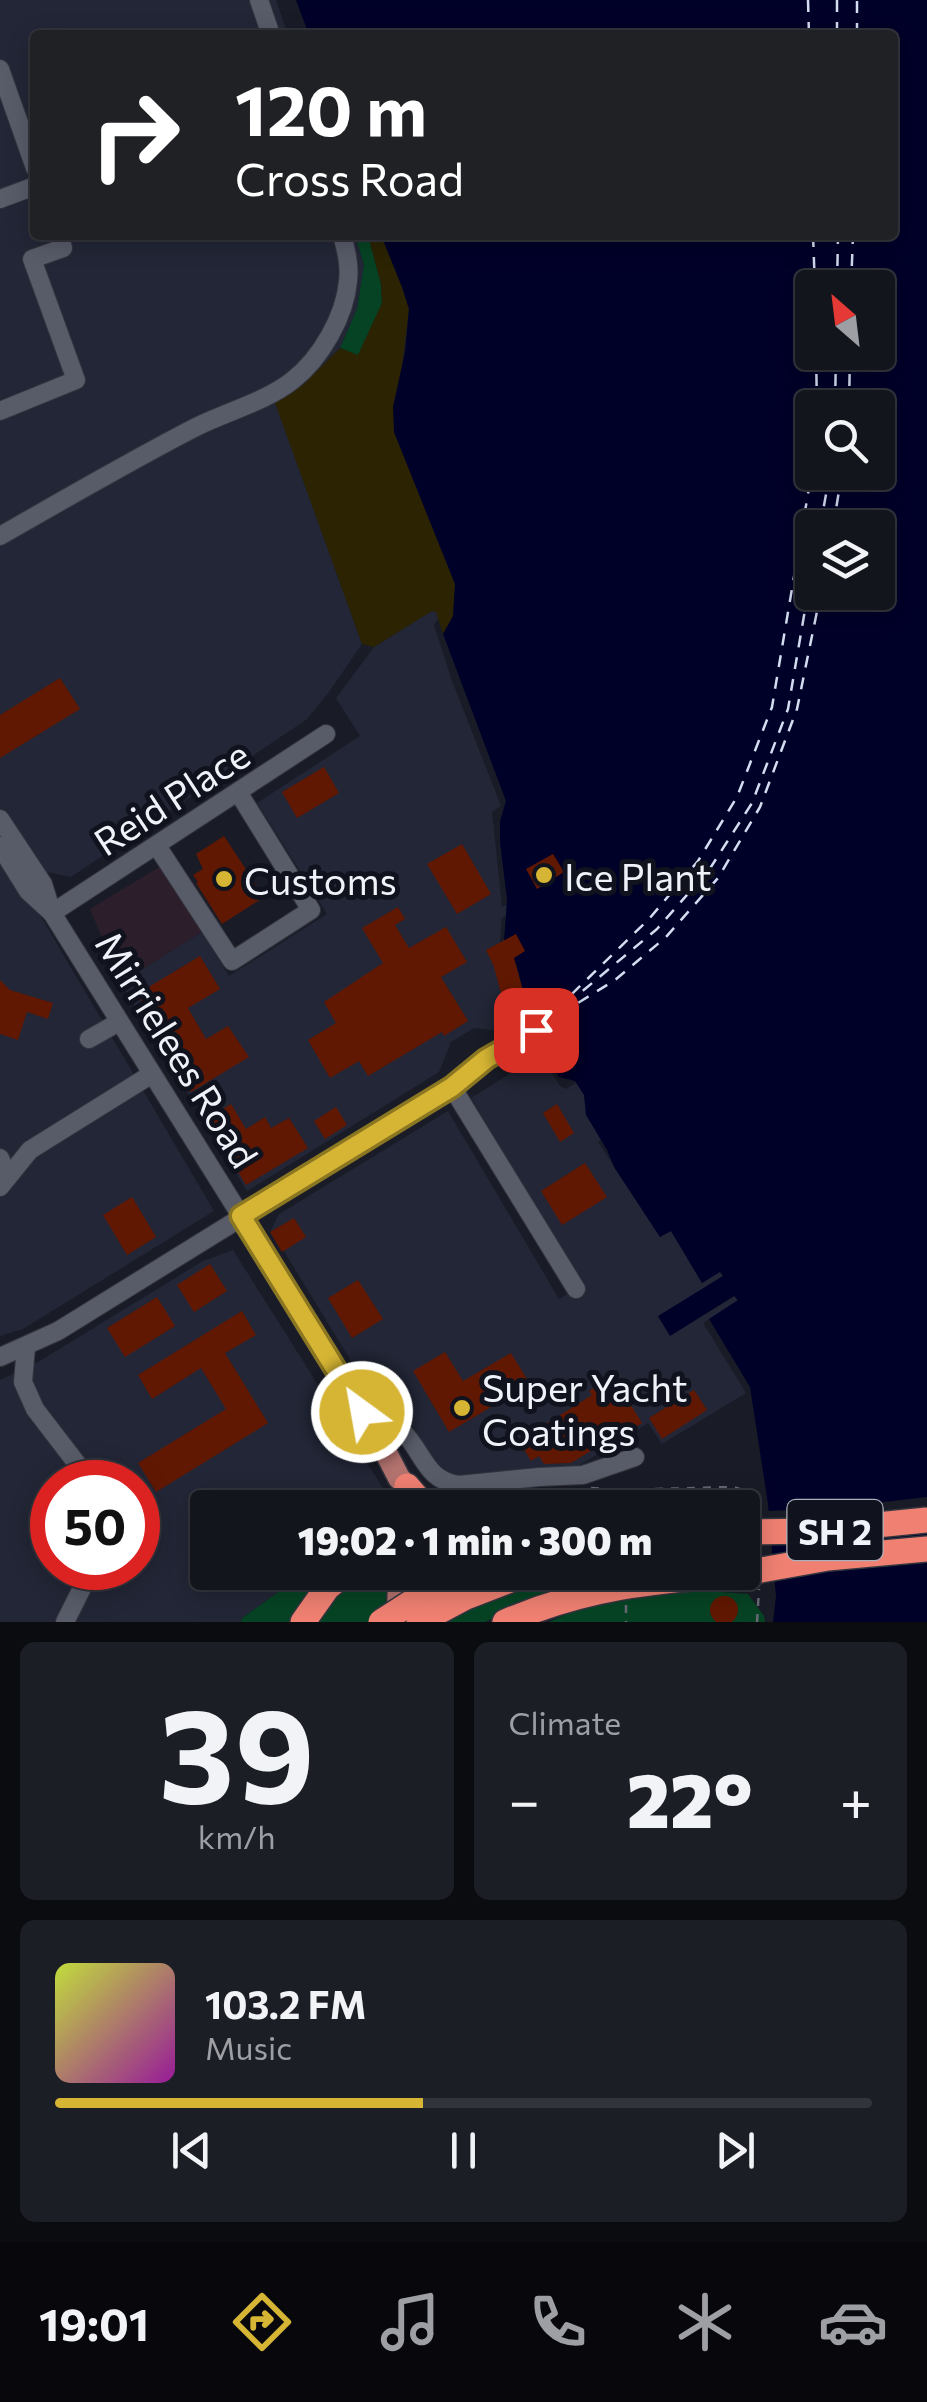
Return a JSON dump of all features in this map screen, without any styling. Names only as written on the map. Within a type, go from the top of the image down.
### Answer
[{"type":"highway","name":"SH 2","points":[[760,1520],[817,1531],[927,1520]]},
{"type":"highway","name":"SH 2","points":[[760,1572],[828,1558],[927,1549]]},
{"type":"highway","points":[[303,1622],[328,1590]]},
{"type":"highway","points":[[381,1622],[429,1590]]},
{"type":"highway","points":[[418,1622],[484,1590]]},
{"type":"highway","points":[[505,1622],[560,1600],[600,1590]]},
{"type":"main road","name":"Mirrielees Road","points":[[241,1216],[381,1443],[402,1490]]},
{"type":"main road","points":[[398,1590],[398,1622]]},
{"type":"main road","points":[[417,1590],[418,1622]]},
{"type":"street","points":[[259,0],[269,30]]},
{"type":"street","points":[[0,69],[30,154]]},
{"type":"street","points":[[0,199],[30,188]]},
{"type":"street","points":[[0,411],[76,380],[32,259],[63,248],[60,240]]},
{"type":"street","points":[[0,536],[187,432],[294,380],[319,351],[340,314],[348,268],[343,240]]},
{"type":"street","name":"Reid Place","points":[[52,913],[326,734]]},
{"type":"street","points":[[157,846],[232,961],[312,910],[238,792]]},
{"type":"street","points":[[0,818],[43,884],[52,913]]},
{"type":"street","points":[[0,846],[28,891],[52,913]]},
{"type":"street","name":"Mirrielees Road","points":[[52,913],[241,1216]]},
{"type":"street","points":[[90,1038],[120,1022]]},
{"type":"street","points":[[0,1357],[58,1331],[452,1087],[533,1026]]},
{"type":"street","points":[[4,1182],[30,1150],[152,1074]]},
{"type":"street","points":[[452,1087],[576,1289]]},
{"type":"street","points":[[0,1158],[4,1182]]},
{"type":"street","points":[[26,1346],[24,1382],[34,1408],[74,1460]]},
{"type":"street","points":[[381,1443],[404,1433],[433,1474],[459,1486],[583,1475],[635,1457]]},
{"type":"street","points":[[65,1622],[81,1590]]},
{"type":"path","points":[[586,1487],[739,1490]]},
{"type":"path","points":[[750,1590],[757,1622]]},
{"type":"path","points":[[626,1594],[626,1622]]},
{"type":"shaded area","points":[[0,0],[276,0],[286,30],[30,30],[30,240],[356,240],[364,265],[357,309],[340,348],[303,385],[276,403],[362,644],[306,720],[71,877],[47,872],[20,891],[36,908],[214,1211],[23,1329],[0,1336]]},
{"type":"shaded area","points":[[431,611],[439,617],[434,625],[451,678],[501,806],[492,812],[502,907],[530,892],[541,896],[502,918],[500,942],[516,934],[525,951],[515,963],[525,998],[513,1005],[516,1016],[493,1030],[474,1028],[451,1042],[439,1072],[247,1191],[121,983],[202,932],[229,976],[327,914],[257,803],[360,736],[336,698],[374,647]]},
{"type":"shaded area","points":[[161,866],[202,932],[121,983],[90,909]]},
{"type":"shaded area","points":[[533,1042],[560,1086],[566,1089],[589,1075],[587,1064],[592,1061],[641,1139],[638,1141],[627,1123],[598,1142],[660,1237],[671,1231],[702,1283],[720,1271],[723,1276],[658,1317],[671,1335],[735,1296],[738,1301],[703,1323],[746,1393],[662,1444],[648,1423],[580,1465],[467,1477],[454,1475],[435,1462],[405,1414],[389,1423],[271,1230],[279,1214],[448,1111],[559,1299],[582,1286],[471,1098],[516,1070],[509,1056]]},
{"type":"shaded area","points":[[233,1250],[382,1490],[190,1490],[190,1590],[281,1590],[241,1622],[0,1622],[0,1380],[38,1362],[203,1261]]},
{"type":"green space","points":[[356,240],[369,240],[382,303],[358,356],[340,348],[357,309],[364,265]]},
{"type":"green space","points":[[281,1590],[318,1590],[296,1622],[241,1622]]},
{"type":"green space","points":[[342,1590],[387,1590],[384,1622],[313,1622]]},
{"type":"green space","points":[[429,1590],[491,1590],[492,1600],[527,1590],[556,1590],[485,1622],[427,1622]]},
{"type":"green space","points":[[648,1592],[748,1594],[765,1622],[549,1622],[591,1603]]},
{"type":"sand","points":[[369,240],[383,240],[409,309],[394,432],[455,584],[453,616],[443,634],[436,612],[432,611],[374,647],[362,644],[275,403],[303,385],[340,348],[358,355],[382,303]]},
{"type":"water","points":[[296,0],[927,0],[927,1622],[773,1622],[776,1596],[768,1504],[750,1387],[709,1319],[738,1300],[734,1296],[670,1336],[658,1316],[723,1276],[720,1272],[702,1283],[671,1231],[660,1237],[614,1167],[586,1115],[584,1095],[575,1081],[559,1077],[517,1003],[525,998],[516,964],[504,941],[507,900],[500,821],[506,801],[443,634],[453,616],[455,584],[394,432],[393,407],[409,309],[383,240],[898,240],[898,30],[307,30]]},
{"type":"pier","points":[[927,1497],[927,1531],[766,1543],[764,1511],[823,1509]]},
{"type":"building","points":[[60,678],[80,709],[0,758],[0,715]]},
{"type":"building","points":[[324,767],[339,793],[297,818],[282,792]]},
{"type":"building","name":"Customs","points":[[224,836],[264,897],[222,924],[193,875],[203,869],[196,854]]},
{"type":"building","points":[[462,844],[491,894],[457,914],[427,864]]},
{"type":"building","name":"Ice Plant","points":[[553,854],[564,872],[537,889],[526,869]]},
{"type":"building","points":[[398,907],[405,919],[395,925],[409,948],[446,927],[467,962],[441,977],[468,1021],[368,1076],[359,1061],[330,1078],[308,1040],[336,1023],[324,1002],[383,963],[362,928]]},
{"type":"building","points":[[516,934],[525,951],[514,958],[525,998],[505,1007],[486,950]]},
{"type":"building","points":[[200,956],[220,989],[188,1008],[206,1039],[228,1026],[249,1057],[191,1092],[137,994]]},
{"type":"building","points":[[0,980],[10,990],[53,1003],[48,1019],[27,1012],[18,1040],[0,1034]]},
{"type":"building","points":[[231,1104],[246,1129],[265,1117],[271,1128],[289,1118],[308,1148],[246,1185],[206,1119]]},
{"type":"building","points":[[557,1104],[574,1133],[560,1142],[543,1113]]},
{"type":"building","points":[[336,1107],[347,1125],[325,1139],[314,1121]]},
{"type":"building","points":[[585,1163],[607,1197],[562,1225],[541,1191]]},
{"type":"building","points":[[132,1197],[156,1237],[127,1255],[103,1215]]},
{"type":"building","points":[[294,1218],[306,1237],[282,1252],[270,1232]]},
{"type":"building","points":[[210,1264],[227,1291],[194,1312],[177,1285]]},
{"type":"building","points":[[358,1280],[383,1319],[352,1338],[328,1298]]},
{"type":"building","points":[[157,1297],[175,1326],[125,1357],[107,1328]]},
{"type":"building","points":[[242,1311],[256,1335],[225,1353],[268,1423],[160,1490],[160,1460],[143,1460],[226,1409],[201,1368],[152,1399],[138,1375]]},
{"type":"building","name":"Super Yacht Coatings","points":[[445,1352],[463,1381],[511,1353],[530,1384],[449,1432],[413,1371]]},
{"type":"building","points":[[613,1376],[642,1423],[571,1463],[544,1464],[539,1456],[531,1461],[519,1441],[592,1395],[589,1391]]},
{"type":"building","points":[[694,1390],[707,1410],[662,1439],[649,1418]]},
{"type":"building","points":[[719,1597],[729,1597],[737,1605],[737,1615],[731,1622],[717,1622],[711,1615],[711,1605]]},
{"type":"ferry route","points":[[808,0],[809,30]]},
{"type":"ferry route","points":[[837,0],[837,30]]},
{"type":"ferry route","points":[[857,0],[857,30]]},
{"type":"ferry route","points":[[813,240],[814,270]]},
{"type":"ferry route","points":[[837,270],[838,240]]},
{"type":"ferry route","points":[[852,270],[853,240]]},
{"type":"ferry route","points":[[816,370],[817,390]]},
{"type":"ferry route","points":[[835,390],[836,370]]},
{"type":"ferry route","points":[[849,390],[850,370]]},
{"type":"ferry route","points":[[540,1025],[649,919],[698,861],[737,797],[772,707],[809,490]]},
{"type":"ferry route","points":[[823,510],[827,490]]},
{"type":"ferry route","points":[[836,510],[839,490]]},
{"type":"ferry route","points":[[549,1019],[657,929],[709,870],[752,803],[788,709],[805,610]]},
{"type":"ferry route","points":[[541,1026],[615,980],[666,937],[718,878],[760,807],[797,709],[817,610]]},
{"type":"place","name":"Ice Plant","points":[[544,875]]},
{"type":"place","name":"Customs","points":[[224,879]]},
{"type":"place","name":"Super Yacht Coatings","points":[[462,1408]]},
{"type":"route","points":[[362,1412],[241,1216],[452,1087],[486,1059],[536,1030]]}]
